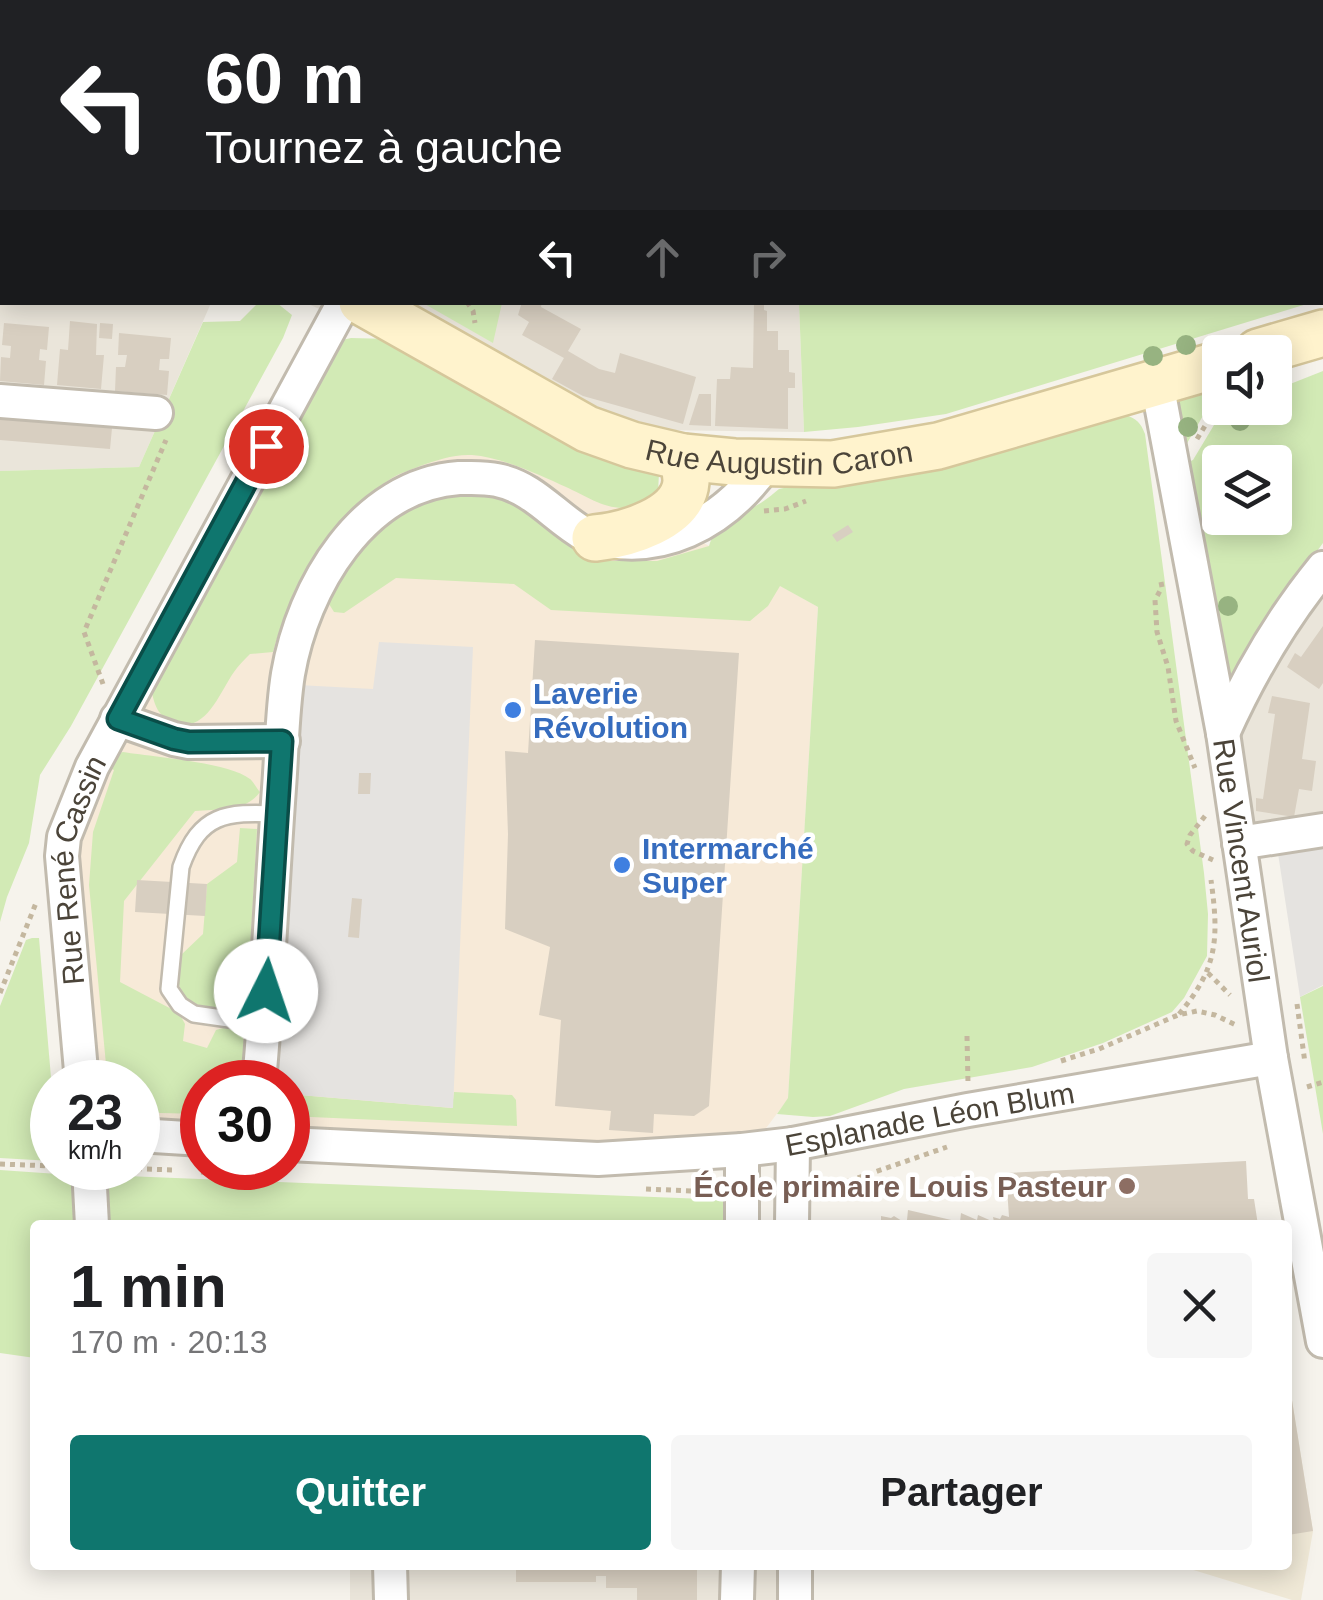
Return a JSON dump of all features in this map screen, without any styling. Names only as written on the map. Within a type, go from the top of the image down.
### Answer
[{"type":"street","name":"Rue René Cassin","points":[[80,1060],[62,856],[64,837],[112,705],[342,305]]},
{"type":"street","name":"Rue Augustin Caron","points":[[367,305],[587,429],[683,458],[833,464],[938,446],[1202,369]]},
{"type":"street","points":[[1292,342],[1323,333]]},
{"type":"street","name":"Rue Vincent Auriol","points":[[1157,383],[1222,733],[1236,858],[1323,1341]]},
{"type":"street","points":[[0,402],[156,413]]},
{"type":"street","points":[[596,538],[634,531],[672,507],[686,485],[683,458]]},
{"type":"street","points":[[261,1060],[288,674],[307,607],[340,547],[368,516],[402,494],[440,480],[478,477],[528,491],[576,530],[596,538],[658,541],[701,526],[738,499],[766,464]]},
{"type":"street","points":[[1222,733],[1262,658],[1323,568]]},
{"type":"street","points":[[112,705],[174,739],[282,741]]},
{"type":"street","points":[[1236,858],[1323,830]]},
{"type":"street","name":"Esplanade Léon Blum","points":[[310,1145],[598,1159],[742,1150],[1270,1058]]},
{"type":"street","points":[[792,1220],[793,1144]]},
{"type":"street","points":[[742,1150],[742,1220]]},
{"type":"street","points":[[90,1190],[92,1220]]},
{"type":"street","points":[[390,1570],[391,1600]]},
{"type":"street","points":[[737,1600],[738,1570]]},
{"type":"street","points":[[795,1570],[795,1600]]},
{"type":"lane","points":[[264,1024],[194,1014],[180,1005],[169,989],[181,867],[186,851],[206,825],[224,814],[277,814]]},
{"type":"path","points":[[469,305],[475,332]]},
{"type":"path","points":[[112,705],[84,632],[176,417],[156,413]]},
{"type":"path","points":[[1190,452],[1206,425]]},
{"type":"path","points":[[717,514],[785,508],[817,498]]},
{"type":"path","points":[[1162,587],[1154,600],[1158,632],[1168,666],[1176,721],[1198,774]]},
{"type":"path","points":[[1208,812],[1190,835],[1188,844],[1193,851],[1218,861],[1236,858]]},
{"type":"path","points":[[1178,1014],[1208,973],[1215,908],[1210,872],[1236,858]]},
{"type":"path","points":[[1208,973],[1234,1000]]},
{"type":"path","points":[[1050,1065],[1178,1014],[1197,1011],[1240,1021]]},
{"type":"path","points":[[967,1036],[967,1086],[984,1081]]},
{"type":"path","points":[[1304,1088],[1323,1082]]},
{"type":"path","points":[[811,1195],[951,1146]]},
{"type":"path","points":[[0,1164],[30,1165]]},
{"type":"shaded area","points":[[0,305],[210,305],[139,467],[0,471]]},
{"type":"shaded area","points":[[310,305],[799,305],[804,432],[587,429]]},
{"type":"shaded area","points":[[354,347],[818,607],[788,1099],[739,1164],[310,1156],[310,1060],[180,1060],[180,1154],[160,1153],[160,1060],[80,1060],[64,837]]},
{"type":"shaded area","points":[[1323,568],[1323,830],[1239,843],[1237,702]]},
{"type":"shaded area","points":[[379,642],[473,647],[453,1108],[310,1096],[310,1060],[276,1060],[298,685],[373,689]]},
{"type":"shaded area","points":[[1323,837],[1323,985],[1300,997],[1277,847]]},
{"type":"shaded area","points":[[1292,1400],[1313,1531],[1301,1600],[1193,1570],[1292,1570]]},
{"type":"shaded area","points":[[350,1570],[780,1570],[779,1600],[350,1600]]},
{"type":"green space","points":[[256,305],[280,305],[292,315],[71,726],[40,775],[29,843],[0,922],[0,471],[139,467],[203,322],[240,321]]},
{"type":"green space","points":[[426,305],[502,305],[493,343]]},
{"type":"green space","points":[[799,305],[1303,305],[946,414],[804,432]]},
{"type":"green space","points":[[391,339],[659,473],[658,493],[635,506],[614,507],[520,467],[472,455],[446,458],[398,475],[351,512],[317,554],[291,602],[273,652],[250,654],[203,717],[194,723],[173,722],[159,711],[150,684],[342,340]]},
{"type":"green space","points":[[1323,371],[1323,543],[1257,632],[1231,676],[1224,670],[1186,463],[1193,460],[1214,425],[1292,425],[1292,383]]},
{"type":"green space","points":[[1202,385],[1202,417],[1186,445],[1179,407],[1180,400]]},
{"type":"green space","points":[[1125,415],[1138,421],[1145,434],[1204,873],[1207,956],[1172,1012],[1103,1043],[1032,1067],[904,1089],[830,1116],[777,1114],[788,1098],[818,607],[780,586],[768,606],[750,621],[551,610],[514,584],[396,578],[344,613],[334,612],[329,604],[344,574],[370,538],[409,506],[431,497],[486,492],[523,504],[557,525],[597,561],[657,561],[709,546],[723,524],[779,489]]},
{"type":"green space","points":[[123,752],[225,768],[250,779],[260,792],[239,806],[195,811],[124,901],[120,982],[179,1013],[185,1024],[183,1041],[207,1048],[216,1030],[230,1026],[241,1032],[246,1047],[246,1060],[180,1060],[180,1113],[160,1113],[160,1060],[106,1060],[89,885],[93,832],[114,770],[107,767],[113,755]]},
{"type":"green space","points":[[240,828],[257,829],[247,1007],[220,1011],[200,1006],[185,996],[179,984],[179,967],[181,955],[203,934],[207,884],[237,862]]},
{"type":"green space","points":[[39,938],[50,1060],[30,1060],[30,1160],[0,1158],[0,1006],[26,940]]},
{"type":"green space","points":[[1323,986],[1323,1134],[1300,997]]},
{"type":"green space","points":[[454,1092],[512,1095],[516,1100],[517,1126],[310,1117],[310,1096],[452,1108]]},
{"type":"green space","points":[[0,1170],[30,1172],[30,1190],[73,1190],[76,1220],[30,1220],[30,1357],[0,1353]]},
{"type":"green space","points":[[160,1177],[180,1178],[180,1190],[310,1190],[310,1183],[730,1200],[730,1220],[104,1220],[102,1190],[160,1190]]},
{"type":"building","points":[[521,305],[541,305],[581,329],[568,351],[599,369],[615,373],[620,353],[696,377],[683,424],[583,396],[552,379],[564,358],[522,335],[529,322],[518,315]]},
{"type":"building","points":[[754,305],[764,305],[767,331],[778,331],[778,350],[789,350],[789,372],[795,373],[795,388],[788,388],[788,429],[715,426],[717,379],[730,379],[731,367],[753,368]]},
{"type":"building","points":[[70,321],[97,324],[96,355],[104,355],[101,389],[57,385],[60,349],[68,350]]},
{"type":"building","points":[[4,323],[49,327],[47,350],[40,349],[39,360],[46,361],[44,385],[0,381],[1,357],[10,358],[11,346],[2,345]]},
{"type":"building","points":[[100,323],[113,324],[112,339],[99,338]]},
{"type":"building","points":[[119,333],[171,338],[169,359],[160,359],[159,370],[169,371],[167,395],[115,391],[116,367],[125,367],[127,355],[118,355]]},
{"type":"building","points":[[699,394],[711,394],[711,426],[689,425]]},
{"type":"building","points":[[0,419],[112,428],[110,449],[0,440]]},
{"type":"building","points":[[848,525],[853,532],[837,542],[832,535]]},
{"type":"building","points":[[1323,626],[1323,683],[1319,689],[1287,667],[1295,653],[1301,657]]},
{"type":"building","name":"Intermarché Super","points":[[535,640],[739,653],[709,1106],[694,1116],[654,1114],[653,1133],[609,1130],[611,1111],[555,1106],[561,1020],[539,1015],[550,947],[505,929],[505,751],[528,753]]},
{"type":"building","points":[[1272,696],[1310,703],[1302,759],[1316,761],[1312,791],[1299,789],[1294,817],[1256,811],[1256,798],[1263,799],[1275,714],[1268,713]]},
{"type":"building","points":[[359,773],[371,773],[370,794],[358,794]]},
{"type":"building","points":[[137,880],[207,884],[205,916],[135,912]]},
{"type":"building","points":[[352,898],[362,899],[359,938],[348,937]]},
{"type":"building","name":"École primaire Louis Pasteur","points":[[1246,1161],[1248,1199],[1254,1199],[1257,1220],[994,1220],[1002,1215],[1009,1217],[1006,1173]]},
{"type":"building","name":"École primaire Louis Pasteur","points":[[908,1210],[951,1220],[907,1220]]},
{"type":"building","points":[[1292,1400],[1313,1531],[1292,1534]]},
{"type":"building","points":[[516,1570],[697,1570],[697,1600],[637,1600],[637,1588],[606,1588],[606,1576],[596,1576],[596,1582],[516,1582]]},
{"type":"place","name":"Laverie Révolution","points":[[513,710]]},
{"type":"place","name":"Intermarché Super","points":[[622,865]]},
{"type":"place","name":"École primaire Louis Pasteur","points":[[1127,1186]]},
{"type":"route","points":[[266,446],[118,719],[189,742],[282,741],[266,991]]}]
